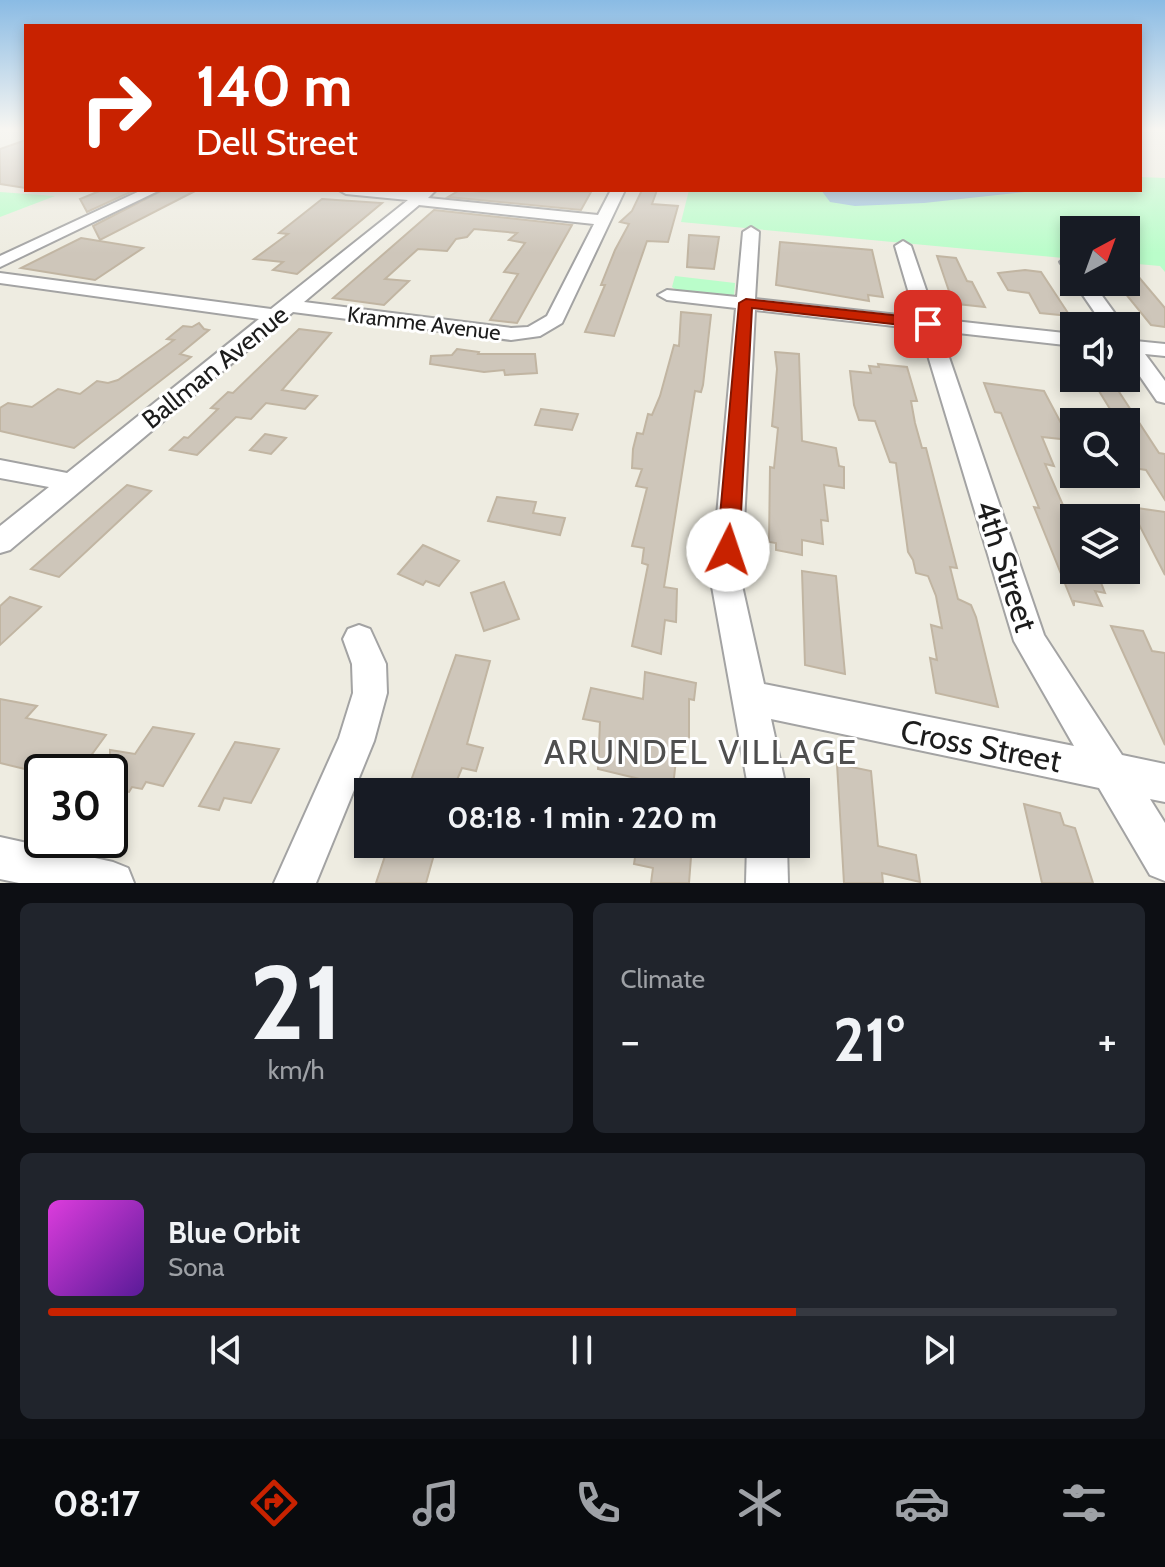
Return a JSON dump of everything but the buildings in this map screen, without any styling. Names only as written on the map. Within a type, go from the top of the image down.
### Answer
[{"type":"street","points":[[0,262],[149,192]]},
{"type":"street","points":[[371,192],[603,220]]},
{"type":"street","name":"Kramme Avenue","points":[[0,278],[511,334],[533,332],[555,319],[617,192]]},
{"type":"street","name":"Ballman Avenue","points":[[0,542],[422,196]]},
{"type":"street","points":[[751,232],[726,581],[765,778]]},
{"type":"street","name":"4th Street","points":[[903,246],[1030,641],[1165,860]]},
{"type":"street","points":[[667,295],[1060,338]]},
{"type":"street","points":[[1140,347],[1165,350]]},
{"type":"street","points":[[1140,362],[1165,396]]},
{"type":"street","points":[[0,469],[73,483]]},
{"type":"street","points":[[295,883],[356,741],[370,693],[369,664],[359,639]]},
{"type":"street","name":"Cross Street","points":[[750,698],[1165,783]]},
{"type":"street","points":[[0,858],[113,883]]},
{"type":"street","points":[[767,858],[767,883]]},
{"type":"green space","points":[[1142,177],[1165,178],[1165,272],[1160,266],[1140,264],[1140,216],[1060,216],[1060,258],[681,222],[688,192],[1142,192]]},
{"type":"green space","points":[[0,192],[55,196],[0,217]]},
{"type":"green space","points":[[675,276],[735,283],[734,297],[678,291],[672,287]]},
{"type":"water","points":[[822,192],[1025,192],[924,203],[855,206],[830,202]]},
{"type":"district","name":"ARUNDEL VILLAGE","points":[[701,752]]},
{"type":"route","points":[[728,550],[746,303],[928,324]]}]
